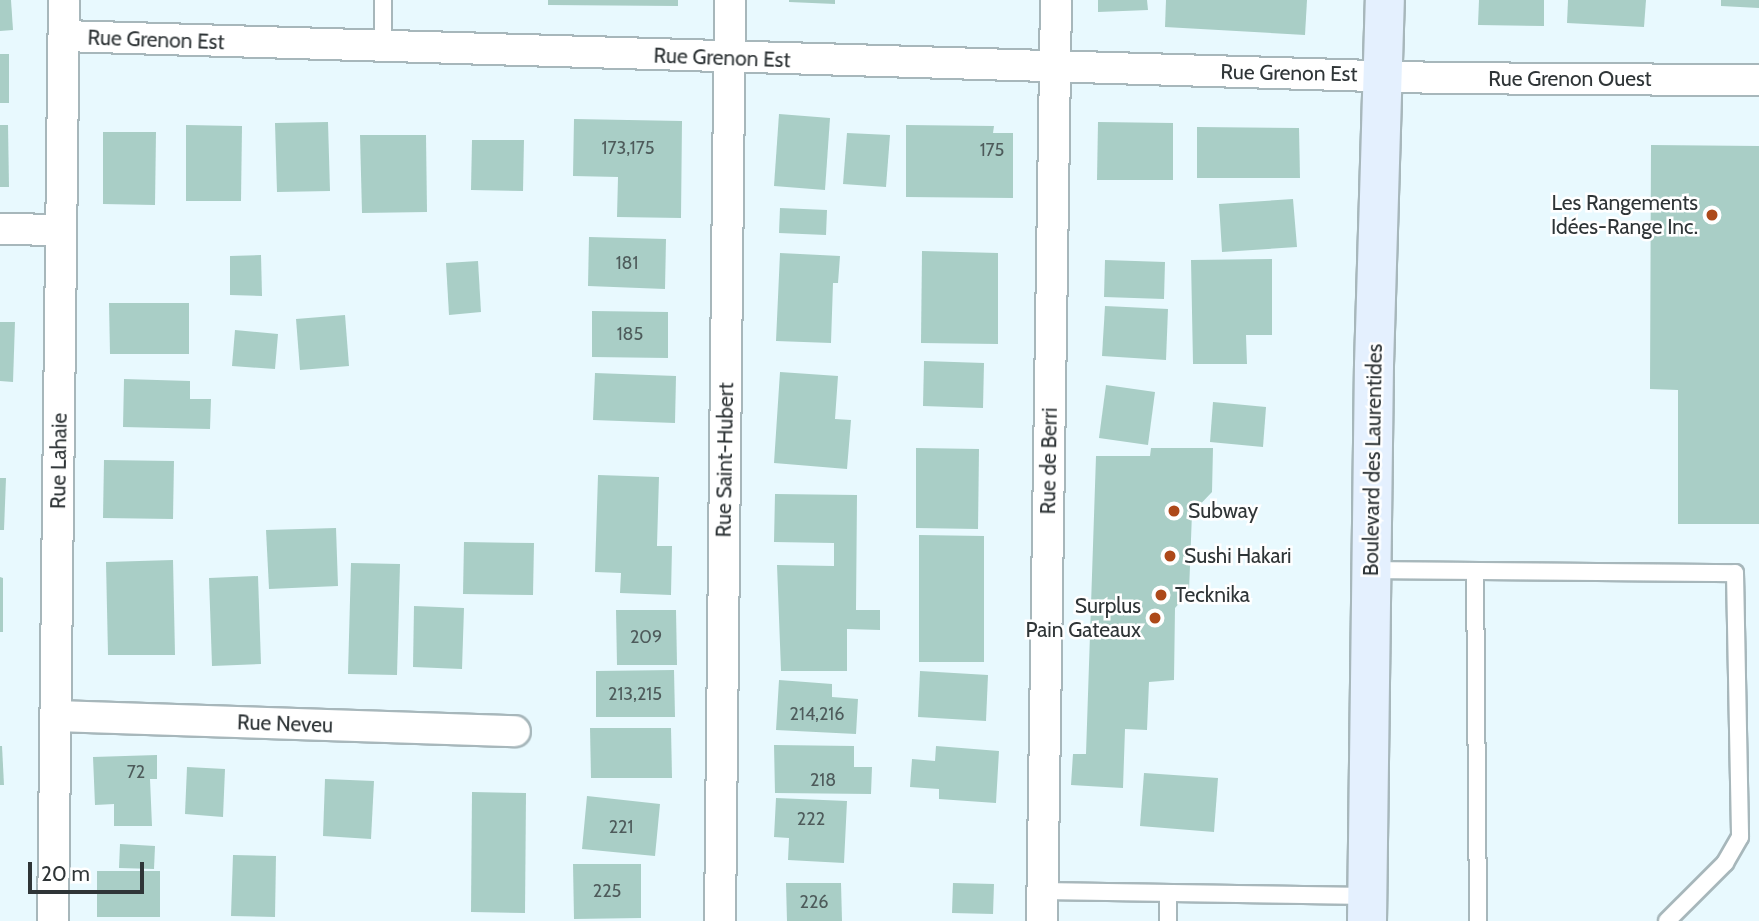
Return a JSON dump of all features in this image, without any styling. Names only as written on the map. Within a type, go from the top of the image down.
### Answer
[{"type":"main road","name":"Boulevard des Laurentides","points":[[1367,909],[1371,570],[1381,75],[1385,0]]},
{"type":"street","name":"Rue Lahaie","points":[[53,921],[64,0]]},
{"type":"street","name":"Rue Saint-Hubert","points":[[720,921],[730,0]]},
{"type":"street","name":"Rue de Berri","points":[[1042,921],[1056,0]]},
{"type":"street","name":"Rue Grenon Est","points":[[64,36],[1056,68],[1381,75]]},
{"type":"street","name":"Rue Grenon Ouest","points":[[1381,75],[1759,80]]},
{"type":"street","points":[[0,229],[61,230]]},
{"type":"street","name":"Rue Neveu","points":[[56,716],[515,731]]},
{"type":"lane","points":[[383,0],[383,48]]},
{"type":"lane","points":[[1371,570],[1735,573],[1740,837],[1725,863],[1667,921]]},
{"type":"lane","points":[[1475,571],[1478,921]]},
{"type":"lane","points":[[1042,891],[1168,893],[1367,909]]},
{"type":"lane","points":[[1168,893],[1168,921]]},
{"type":"building","points":[[0,0],[11,0],[13,30],[0,31]]},
{"type":"building","points":[[548,0],[678,0],[678,6],[548,5]]},
{"type":"building","points":[[835,0],[835,4],[789,2]]},
{"type":"building","points":[[1098,0],[1147,0],[1148,10],[1098,12]]},
{"type":"building","points":[[1166,0],[1307,0],[1305,35],[1165,27]]},
{"type":"building","points":[[1479,0],[1544,0],[1544,26],[1478,25]]},
{"type":"building","points":[[1568,0],[1646,0],[1644,27],[1567,23]]},
{"type":"building","points":[[1721,0],[1759,0],[1759,8],[1721,6]]},
{"type":"building","points":[[0,54],[9,54],[9,103],[0,103]]},
{"type":"building","points":[[779,114],[830,118],[825,190],[774,186]]},
{"type":"building","points":[[574,119],[682,121],[681,218],[617,217],[618,177],[573,176]]},
{"type":"building","points":[[328,122],[330,191],[277,192],[275,123]]},
{"type":"building","points":[[1098,122],[1173,123],[1173,180],[1097,180]]},
{"type":"building","points":[[0,125],[8,125],[9,187],[0,187]]},
{"type":"building","points":[[186,125],[242,126],[241,201],[186,201]]},
{"type":"building","points":[[906,125],[994,126],[993,133],[1013,133],[1013,198],[906,197]]},
{"type":"building","points":[[1197,127],[1299,128],[1300,178],[1197,178]]},
{"type":"building","points":[[103,132],[156,132],[155,205],[103,204]]},
{"type":"building","points":[[847,133],[890,135],[886,187],[843,184]]},
{"type":"building","points":[[360,135],[426,135],[427,212],[362,213]]},
{"type":"building","points":[[472,140],[524,140],[523,191],[471,190]]},
{"type":"building","points":[[1651,145],[1759,146],[1759,524],[1678,524],[1678,390],[1650,389]]},
{"type":"building","points":[[1293,199],[1297,247],[1222,252],[1219,204]]},
{"type":"building","points":[[780,208],[827,210],[826,235],[779,233]]},
{"type":"building","points":[[589,237],[666,239],[665,289],[588,286]]},
{"type":"building","points":[[922,251],[998,253],[998,344],[921,343]]},
{"type":"building","points":[[780,253],[840,256],[838,283],[833,283],[831,343],[776,341]]},
{"type":"building","points":[[261,255],[262,296],[230,295],[230,256]]},
{"type":"building","points":[[1272,259],[1272,335],[1246,335],[1247,364],[1193,364],[1191,260]]},
{"type":"building","points":[[1105,260],[1165,262],[1164,299],[1104,297]]},
{"type":"building","points":[[478,261],[481,312],[449,315],[446,263]]},
{"type":"building","points":[[109,303],[189,303],[189,354],[110,354]]},
{"type":"building","points":[[1105,306],[1168,309],[1166,360],[1102,356]]},
{"type":"building","points":[[592,311],[668,312],[668,358],[592,357]]},
{"type":"building","points":[[345,315],[349,366],[300,370],[296,319]]},
{"type":"building","points":[[0,322],[15,322],[13,382],[0,381]]},
{"type":"building","points":[[235,330],[278,334],[275,369],[232,366]]},
{"type":"building","points":[[924,361],[984,363],[983,408],[923,406]]},
{"type":"building","points":[[780,372],[838,376],[835,419],[851,420],[847,469],[774,463]]},
{"type":"building","points":[[595,373],[676,376],[675,423],[593,420]]},
{"type":"building","points":[[124,379],[190,381],[190,399],[211,399],[210,429],[123,427]]},
{"type":"building","points":[[1106,385],[1155,392],[1148,445],[1099,438]]},
{"type":"building","points":[[1213,402],[1266,407],[1263,447],[1210,442]]},
{"type":"building","points":[[916,448],[979,449],[978,529],[916,528]]},
{"type":"building","points":[[1151,448],[1213,448],[1212,492],[1192,513],[1189,592],[1175,608],[1174,680],[1149,682],[1147,730],[1125,729],[1123,788],[1071,785],[1073,754],[1086,754],[1096,456],[1150,456]]},
{"type":"building","points":[[104,460],[174,461],[173,519],[103,518]]},
{"type":"building","points":[[598,475],[659,477],[657,546],[672,546],[671,595],[620,593],[621,573],[595,572]]},
{"type":"building","points":[[0,478],[6,478],[4,530],[0,530]]},
{"type":"building","points":[[775,494],[857,495],[856,610],[880,610],[880,630],[847,629],[847,671],[781,671],[777,565],[834,566],[834,543],[774,542]]},
{"type":"building","points":[[336,528],[338,586],[269,589],[266,530]]},
{"type":"building","points":[[919,535],[984,536],[984,662],[919,662]]},
{"type":"building","points":[[464,542],[534,543],[533,595],[463,594]]},
{"type":"building","points":[[173,560],[175,655],[108,655],[106,562]]},
{"type":"building","points":[[351,563],[400,564],[397,675],[348,674]]},
{"type":"building","points":[[258,576],[261,664],[212,666],[209,578]]},
{"type":"building","points":[[0,577],[3,578],[3,632],[0,632]]},
{"type":"building","points":[[414,606],[464,608],[462,669],[413,667]]},
{"type":"building","points":[[616,610],[676,610],[677,665],[617,665]]},
{"type":"building","points":[[674,670],[675,717],[596,717],[596,671]]},
{"type":"building","points":[[920,671],[988,675],[986,721],[918,717]]},
{"type":"building","points":[[779,680],[832,684],[832,697],[858,699],[856,734],[776,730]]},
{"type":"building","points":[[590,728],[671,728],[672,778],[591,778]]},
{"type":"building","points":[[774,745],[854,746],[854,767],[872,767],[871,794],[775,793]]},
{"type":"building","points":[[2,746],[4,785],[0,785]]},
{"type":"building","points":[[936,746],[999,751],[996,803],[939,799],[939,789],[910,787],[912,759],[935,761]]},
{"type":"building","points":[[157,755],[157,779],[150,779],[152,826],[114,826],[114,804],[95,805],[93,757]]},
{"type":"building","points":[[187,767],[225,769],[223,817],[185,814]]},
{"type":"building","points":[[1144,773],[1218,778],[1214,832],[1140,826]]},
{"type":"building","points":[[325,779],[374,781],[371,839],[323,836]]},
{"type":"building","points":[[472,792],[526,793],[525,913],[471,912]]},
{"type":"building","points":[[587,796],[660,804],[655,856],[582,849]]},
{"type":"building","points":[[776,798],[847,801],[844,863],[788,860],[789,838],[774,837]]},
{"type":"building","points":[[120,844],[155,846],[154,869],[119,868]]},
{"type":"building","points":[[233,855],[276,856],[275,917],[231,916]]},
{"type":"building","points":[[573,864],[641,864],[641,918],[574,919]]},
{"type":"building","points":[[97,871],[160,871],[160,917],[97,917]]},
{"type":"building","points":[[786,883],[841,883],[842,921],[787,921]]},
{"type":"building","points":[[953,883],[994,884],[993,914],[952,913]]},
{"type":"place","name":"Les Rangements Idées-Range Inc.","points":[[1712,215]]},
{"type":"place","name":"Subway","points":[[1174,511]]},
{"type":"place","name":"Sushi Hakari","points":[[1170,556]]},
{"type":"place","name":"Tecknika","points":[[1161,595]]},
{"type":"place","name":"Surplus Pain Gateaux","points":[[1155,618]]}]
